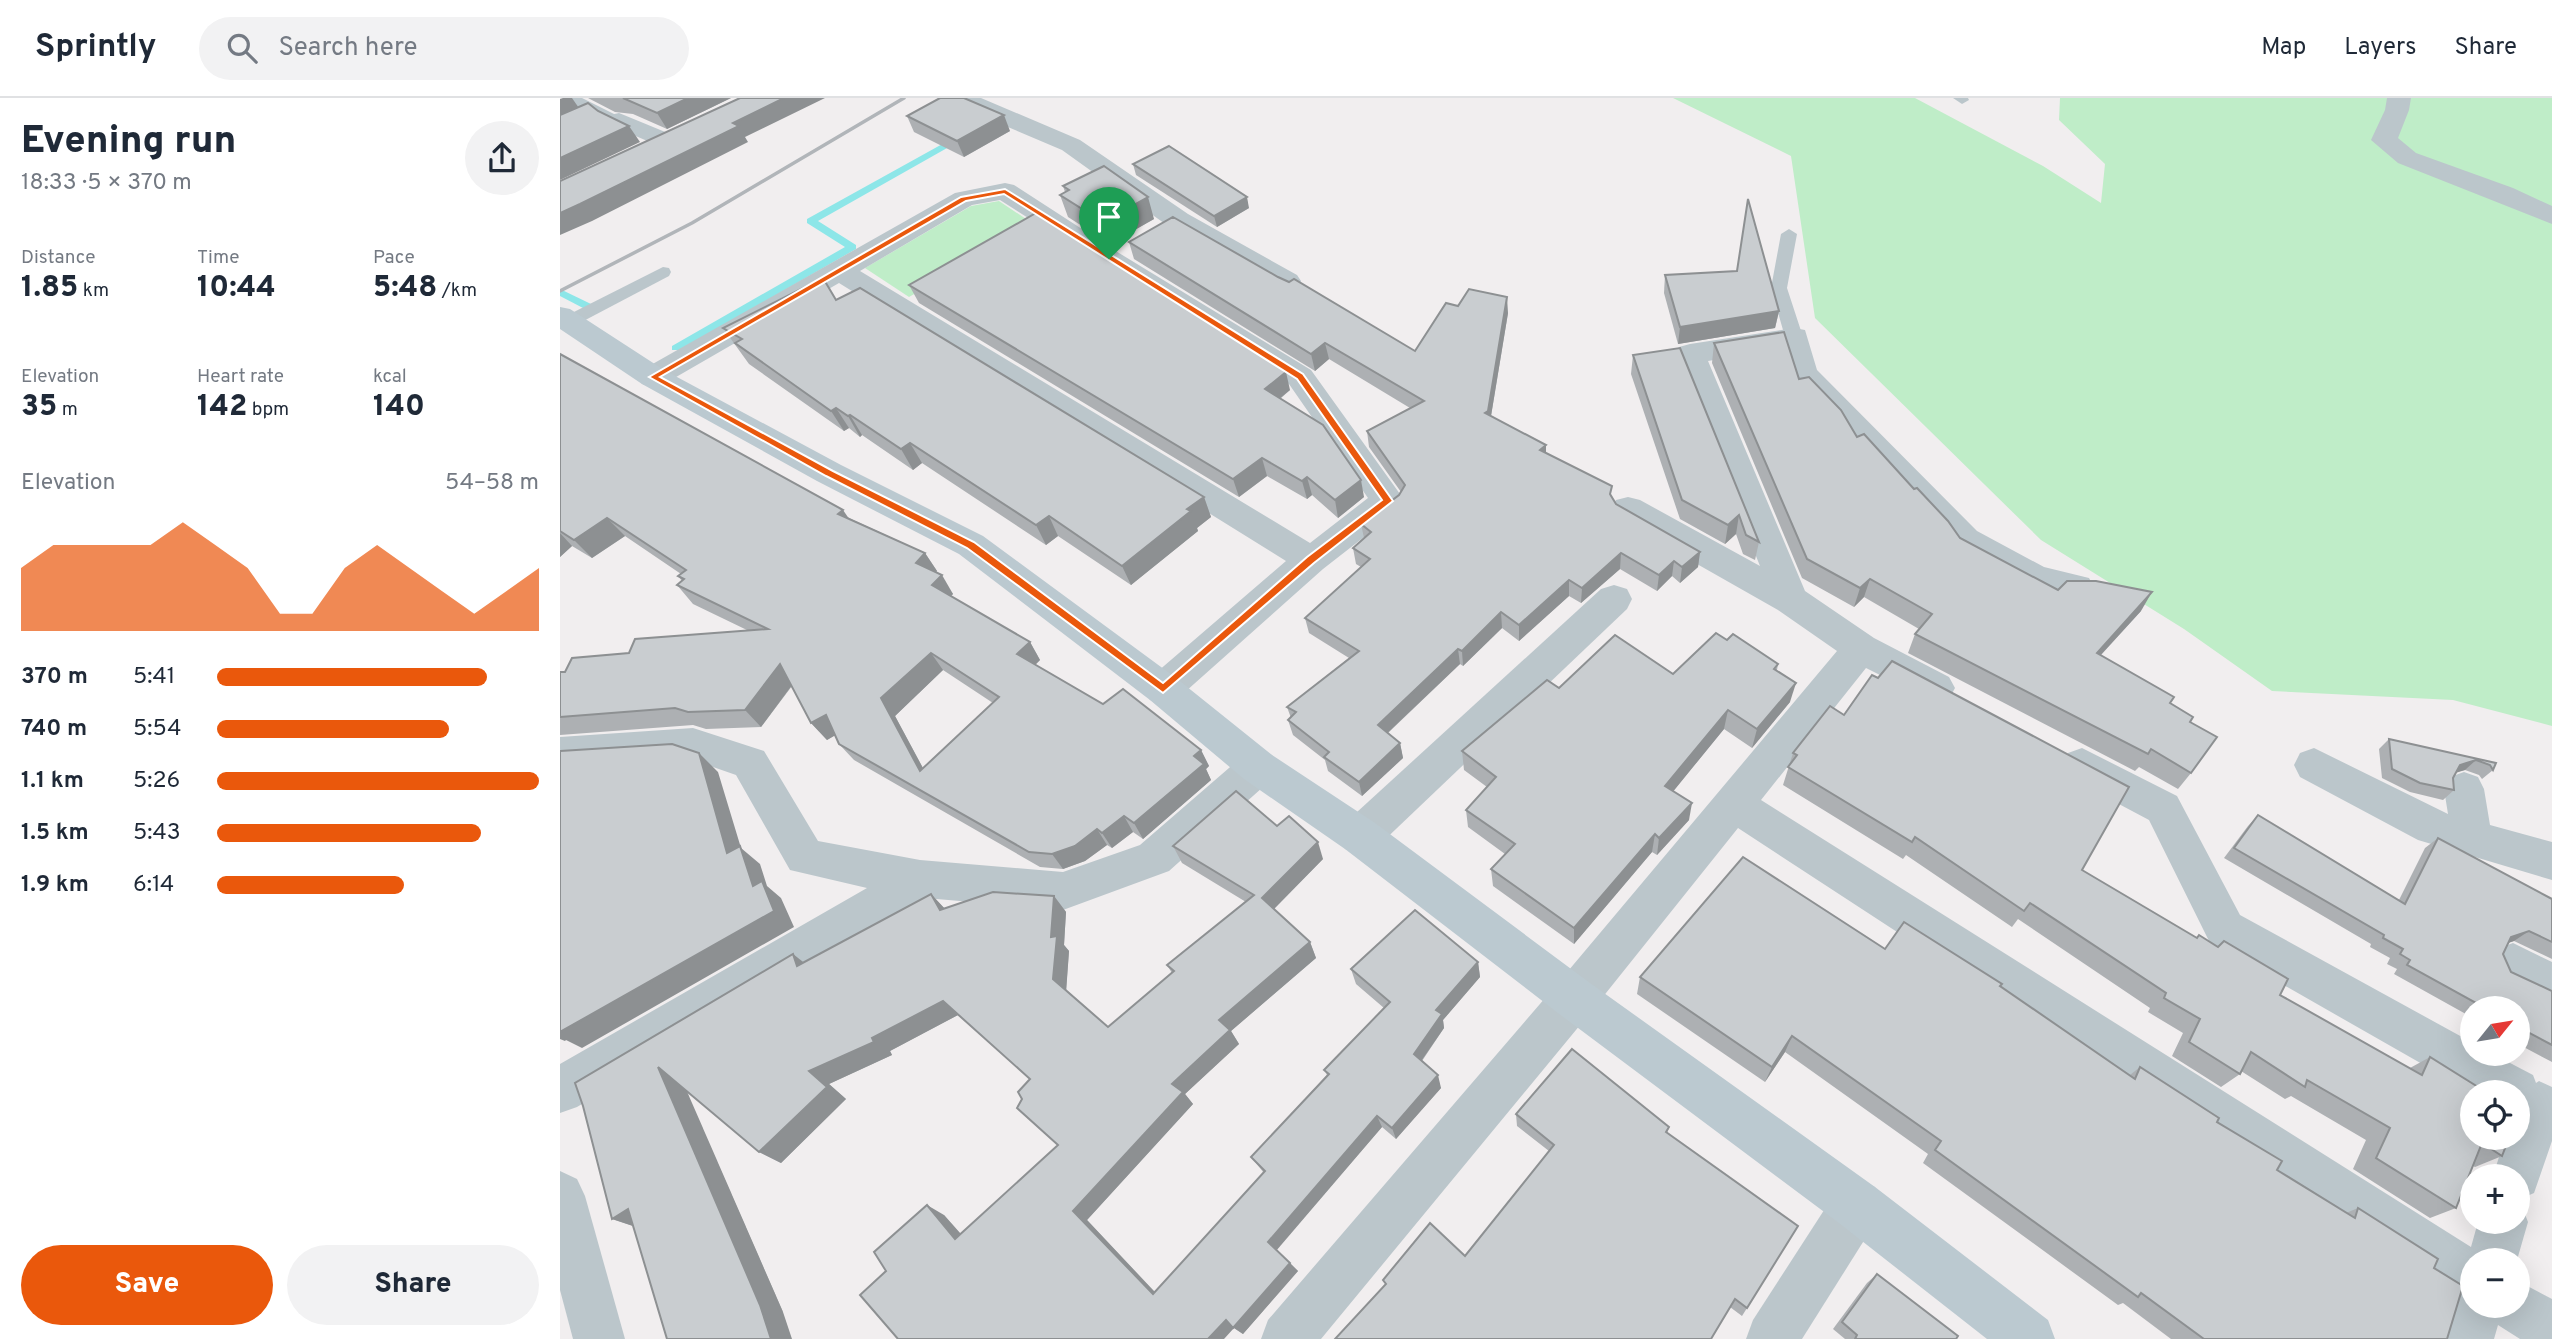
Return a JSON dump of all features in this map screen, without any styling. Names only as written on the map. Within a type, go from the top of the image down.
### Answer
[{"type":"street","points":[[960,98],[1071,145],[1144,240],[1300,377],[1388,501],[1311,560],[1163,689]]},
{"type":"street","points":[[2399,98],[2397,110],[2384,140],[2400,153],[2552,216]]},
{"type":"street","points":[[601,116],[677,136],[643,152]]},
{"type":"street","points":[[653,377],[964,199],[1005,191],[1144,240],[1287,281]]},
{"type":"street","points":[[840,271],[1311,560]]},
{"type":"street","points":[[565,324],[653,377],[829,473],[971,545],[1163,689],[1258,766],[1360,836],[1574,998],[1857,1205],[2029,1339]]},
{"type":"street","points":[[1791,600],[1690,354],[1794,337],[1803,373],[1965,540],[2036,579],[2076,587]]},
{"type":"street","points":[[1628,509],[1791,600],[1861,648],[1970,706]]},
{"type":"street","points":[[1360,836],[1614,599]]},
{"type":"street","points":[[1287,1339],[1574,998],[1861,648]]},
{"type":"street","points":[[560,753],[693,744],[750,763],[805,857],[920,879],[1063,891],[1154,858],[1258,766]]},
{"type":"street","points":[[2054,750],[2164,808],[2225,929],[2531,1101],[2519,1164]]},
{"type":"street","points":[[2314,765],[2432,827],[2552,861]]},
{"type":"street","points":[[2464,789],[2472,838]]},
{"type":"street","points":[[1734,804],[2460,1270]]},
{"type":"street","points":[[560,1090],[920,879]]},
{"type":"street","points":[[2513,964],[2552,986]]},
{"type":"street","points":[[560,1196],[599,1339]]},
{"type":"street","points":[[1772,1339],[1857,1205]]},
{"type":"street","points":[[2530,1315],[2552,1329]]},
{"type":"street","points":[[2468,1339],[2474,1318]]},
{"type":"lane","points":[[575,100],[601,116]]},
{"type":"lane","points":[[1789,234],[1779,288],[1794,337]]},
{"type":"lane","points":[[565,324],[663,272]]},
{"type":"green space","points":[[1673,98],[1915,98],[2043,166],[2101,203],[2105,164],[2059,120],[2060,98],[2552,98],[2552,726],[2453,700],[2272,691],[2184,629],[2041,540],[1815,318],[1791,156]]},
{"type":"green space","points":[[999,201],[1035,225],[909,297],[865,268],[971,206]]},
{"type":"building","points":[[623,98],[688,98],[657,113]]},
{"type":"building","points":[[740,98],[784,98],[733,123],[739,126],[560,213],[560,181]]},
{"type":"building","points":[[940,98],[964,98],[1004,115],[957,141],[907,116]]},
{"type":"building","points":[[588,103],[629,126],[560,158],[560,115]]},
{"type":"building","points":[[1169,146],[1247,197],[1214,216],[1133,164]]},
{"type":"building","points":[[1104,166],[1148,197],[1103,222],[1060,195],[1069,190],[1063,186]]},
{"type":"building","points":[[1748,199],[1779,311],[1680,327],[1665,275],[1737,271]]},
{"type":"building","points":[[1036,213],[1283,368],[1286,372],[1265,389],[1323,425],[1361,480],[1335,500],[1307,477],[1302,481],[1262,458],[1233,479],[909,285]]},
{"type":"building","points":[[1173,217],[1278,277],[1289,282],[1294,279],[1415,351],[1446,303],[1458,306],[1469,289],[1507,297],[1488,411],[1485,413],[1546,445],[1540,450],[1612,486],[1610,494],[1616,504],[1700,552],[1682,567],[1674,561],[1659,575],[1621,553],[1582,588],[1569,580],[1519,625],[1501,612],[1462,651],[1458,649],[1378,725],[1400,743],[1359,782],[1324,757],[1329,752],[1288,720],[1296,712],[1287,707],[1359,651],[1305,618],[1370,559],[1353,548],[1371,532],[1361,524],[1399,495],[1405,485],[1367,431],[1424,401],[1325,343],[1311,354],[1129,242]]},
{"type":"building","points":[[823,278],[836,300],[860,288],[1204,497],[1187,509],[1191,511],[1122,566],[1049,516],[1036,525],[910,443],[901,449],[850,415],[836,408],[831,411],[735,343],[742,339],[723,328]]},
{"type":"building","points":[[1784,332],[1799,379],[1809,377],[1841,410],[1857,437],[1864,434],[1914,489],[1917,488],[1948,521],[1960,538],[2058,590],[2067,581],[2096,581],[2152,592],[2097,653],[2174,697],[2170,703],[2193,717],[2190,722],[2217,737],[2191,773],[2151,749],[2148,754],[1915,634],[1932,614],[1870,579],[1860,588],[1807,559],[1714,343]]},
{"type":"building","points":[[1680,348],[1759,542],[1746,535],[1739,515],[1728,525],[1682,500],[1633,355]]},
{"type":"building","points":[[560,354],[843,510],[838,514],[925,553],[916,563],[942,575],[932,585],[1030,642],[1017,654],[1103,704],[1123,689],[1201,750],[1194,756],[1204,764],[1134,823],[1124,816],[1102,833],[1097,829],[1075,846],[1052,854],[1029,852],[839,744],[826,715],[811,723],[780,664],[745,710],[688,712],[675,708],[560,717],[560,672],[565,672],[572,658],[629,653],[635,639],[768,629],[677,585],[684,579],[678,576],[686,570],[607,518],[574,540],[560,531]],"holes":[[[931,653],[999,697],[920,771],[881,698]]]},
{"type":"building","points":[[1716,633],[1727,640],[1733,634],[1778,664],[1774,669],[1796,683],[1757,729],[1728,710],[1665,786],[1692,803],[1659,838],[1655,834],[1574,928],[1491,869],[1515,844],[1466,810],[1496,777],[1462,751],[1547,680],[1559,688],[1615,635],[1673,674]]},
{"type":"building","points":[[1892,661],[2129,787],[2082,870],[2197,938],[2199,935],[2218,947],[2224,941],[2288,979],[2280,995],[2422,1075],[2430,1057],[2467,1080],[2460,1080],[2460,1150],[2479,1150],[2474,1164],[2460,1164],[2460,1198],[2456,1208],[2376,1158],[2390,1128],[2307,1080],[2305,1087],[2251,1052],[2240,1074],[2189,1042],[2200,1019],[2164,998],[2166,993],[2030,903],[2024,911],[1915,837],[1912,842],[1788,767],[1797,755],[1793,753],[1830,706],[1844,715],[1872,675],[1878,678]]},
{"type":"building","points":[[2389,739],[2496,763],[2493,770],[2490,765],[2476,760],[2460,765],[2453,778],[2454,790],[2420,783],[2392,769]]},
{"type":"building","points":[[672,744],[699,753],[727,853],[740,846],[753,886],[762,881],[774,911],[560,1032],[560,751]]},
{"type":"building","points":[[1236,791],[1277,826],[1289,816],[1318,842],[1262,898],[1310,942],[1219,1020],[1230,1030],[1172,1084],[1183,1092],[1073,1211],[1153,1294],[1265,1171],[1251,1157],[1329,1074],[1324,1070],[1390,1002],[1351,969],[1415,910],[1478,962],[1436,1010],[1442,1014],[1414,1054],[1438,1075],[1392,1128],[1377,1116],[1268,1242],[1290,1263],[1233,1328],[1226,1320],[1208,1339],[898,1339],[860,1295],[886,1271],[874,1252],[927,1205],[955,1239],[1058,1145],[1017,1108],[1022,1099],[1018,1092],[1030,1079],[943,1001],[872,1038],[874,1042],[809,1071],[827,1087],[759,1152],[658,1067],[760,1305],[771,1339],[667,1339],[628,1209],[612,1219],[575,1083],[793,954],[797,966],[931,894],[940,910],[993,892],[1054,896],[1051,937],[1057,936],[1053,979],[1108,1027],[1174,971],[1167,965],[1254,895],[1173,846]]},
{"type":"building","points":[[2258,815],[2405,904],[2438,838],[2552,899],[2552,942],[2529,931],[2511,937],[2503,954],[2511,972],[2552,991],[2552,1045],[2530,1033],[2530,996],[2463,996],[2407,965],[2410,960],[2400,954],[2403,949],[2383,938],[2384,935],[2234,848]]},
{"type":"building","points":[[1743,857],[1885,949],[1904,922],[2002,984],[2000,986],[2135,1079],[2140,1067],[2219,1118],[2217,1122],[2282,1161],[2277,1170],[2355,1218],[2358,1208],[2438,1259],[2434,1268],[2460,1284],[2460,1296],[2447,1339],[2204,1339],[2141,1293],[2138,1297],[1935,1150],[1941,1141],[1792,1036],[1772,1067],[1640,977]]},
{"type":"building","points":[[1572,1049],[1669,1127],[1666,1132],[1798,1226],[1747,1308],[1735,1299],[1711,1339],[1335,1339],[1386,1284],[1383,1280],[1430,1223],[1465,1256],[1554,1145],[1516,1114]]},
{"type":"building","points":[[2493,1150],[2504,1150],[2502,1156]]},
{"type":"building","points":[[1877,1274],[1958,1336],[1956,1339],[1855,1339],[1857,1335],[1842,1322]]},
{"type":"waterway","points":[[676,348],[852,247],[811,221],[958,139]]},
{"type":"waterway","points":[[560,292],[587,306]]},
{"type":"railway","points":[[560,291],[692,223],[904,98]]},
{"type":"route","points":[[1005,191],[1109,259],[1300,377],[1388,501],[1311,560],[1163,689],[971,545],[829,473],[653,377],[964,199],[1005,191]]}]
